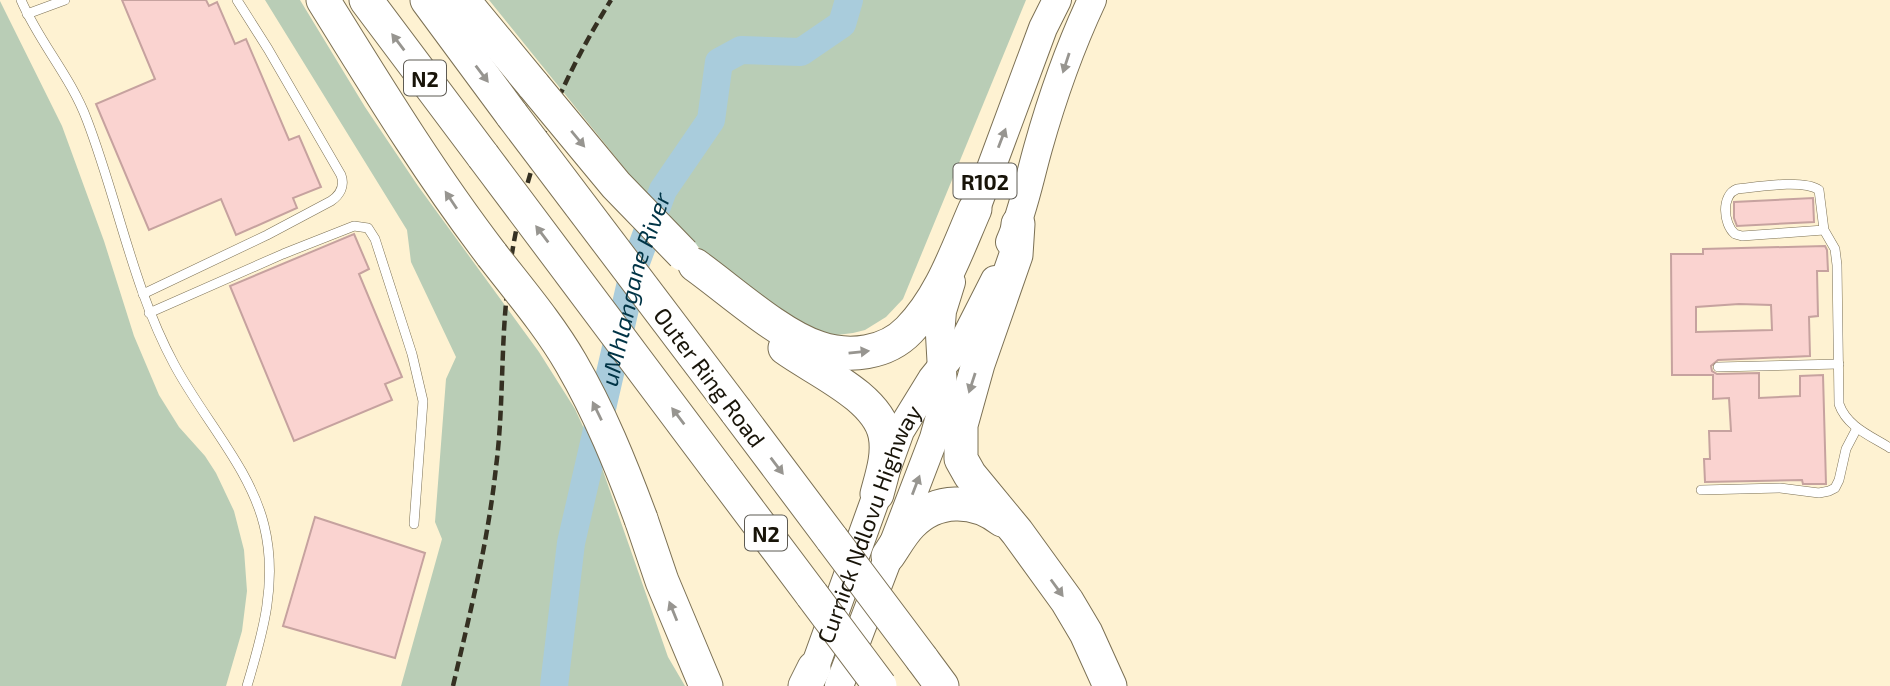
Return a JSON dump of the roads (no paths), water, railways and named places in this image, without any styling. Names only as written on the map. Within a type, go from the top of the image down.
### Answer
[{"type":"highway","points":[[323,0],[408,136],[461,214],[570,361],[615,449],[666,592],[707,682]]},
{"type":"highway","name":"N2","points":[[366,0],[880,686]]},
{"type":"highway","name":"Outer Ring Road","points":[[427,0],[942,686]]},
{"type":"highway","points":[[463,0],[616,185],[689,259],[779,345],[871,408],[879,419],[885,436],[886,457],[877,494]]},
{"type":"highway","points":[[689,259],[779,327],[811,345],[844,353],[865,353],[887,346],[909,330],[946,275],[975,209]]},
{"type":"highway","points":[[1018,224],[1016,255],[968,398],[959,442],[961,459],[970,475],[1067,601],[1086,633],[1111,686]]},
{"type":"highway","points":[[888,556],[910,524],[936,506],[972,505],[994,514],[1017,533]]},
{"type":"main road","name":"Curnick Ndlovu Highway","points":[[816,681],[888,556],[938,426],[943,388],[940,335],[942,311],[975,209],[1057,0]]},
{"type":"main road","name":"Curnick Ndlovu Highway","points":[[816,681],[900,432],[917,401],[965,337],[992,286],[1018,224],[1039,145],[1076,34],[1092,0]]},
{"type":"lane","points":[[21,0],[68,79],[87,119],[149,313],[174,365],[254,496],[264,524],[271,581],[263,630],[247,686]]},
{"type":"lane","points":[[27,14],[65,0]]},
{"type":"lane","points":[[143,294],[331,201],[343,186],[341,175],[237,0]]},
{"type":"lane","points":[[1824,230],[1738,235],[1728,227],[1727,197],[1731,191],[1737,189],[1802,185],[1819,190],[1824,230],[1835,249],[1837,265],[1839,404],[1844,417],[1890,448]]},
{"type":"lane","points":[[149,313],[354,226],[368,228],[375,239],[423,401],[414,524]]},
{"type":"lane","points":[[1718,367],[1839,364]]},
{"type":"lane","points":[[1701,490],[1780,488],[1819,493],[1829,491],[1837,484],[1849,442],[1857,428]]},
{"type":"waterway","name":"uMhlangane River","points":[[554,686],[571,543],[635,265],[663,190],[711,120],[719,62],[741,50],[801,52],[842,24],[849,0]]},
{"type":"railway","points":[[453,686],[478,577],[493,495],[500,426],[506,303],[518,222],[528,183],[554,108],[611,0]]}]
